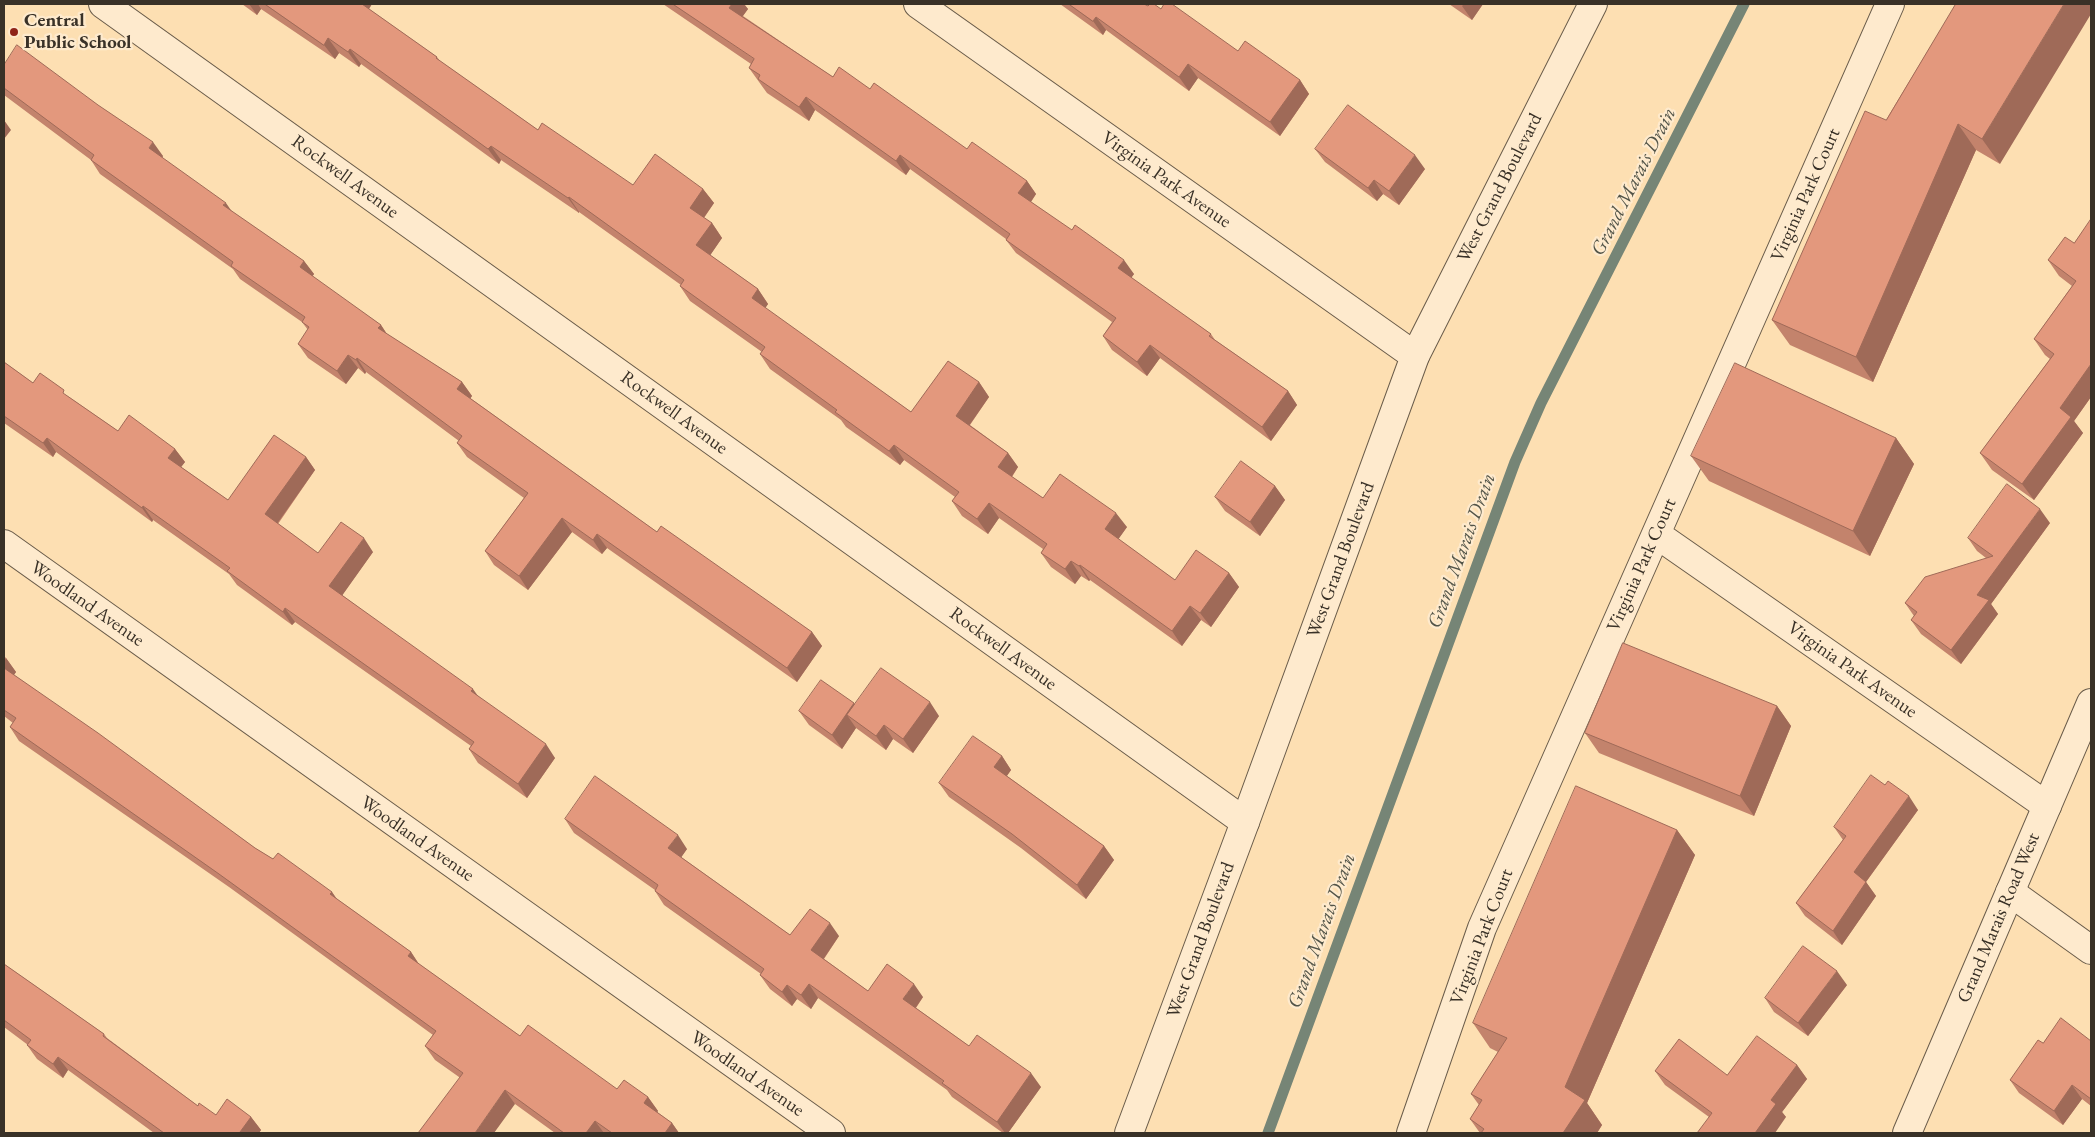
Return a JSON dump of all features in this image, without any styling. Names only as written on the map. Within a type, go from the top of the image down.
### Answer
[{"type":"street","name":"Rockwell Avenue","points":[[104,4],[1245,822]]},
{"type":"street","name":"Virginia Park Avenue","points":[[918,4],[1414,356]]},
{"type":"street","name":"West Grand Boulevard","points":[[1129,1133],[1245,822],[1414,356],[1593,4]]},
{"type":"street","name":"Virginia Park Court","points":[[1411,1133],[1482,928],[1890,4]]},
{"type":"street","name":"Virginia Park Avenue","points":[[1656,534],[2047,806]]},
{"type":"street","name":"Woodland Avenue","points":[[4,544],[831,1133]]},
{"type":"street","name":"Grand Marais Road West","points":[[1907,1133],[2091,703]]},
{"type":"street","points":[[2010,892],[2091,950]]},
{"type":"building","points":[[265,4],[362,4],[538,130],[542,123],[633,185],[655,154],[703,189],[690,208],[712,223],[696,245],[758,289],[752,298],[911,412],[948,361],[979,382],[956,416],[1008,453],[998,467],[1043,498],[1060,474],[1116,513],[1105,529],[1175,580],[1196,550],[1229,573],[1200,613],[1190,606],[1172,631],[1080,565],[1071,561],[1065,569],[1041,553],[1047,544],[989,503],[977,519],[952,501],[959,492],[894,445],[889,451],[835,412],[837,410],[760,354],[765,347],[680,286],[684,280],[569,197],[491,146],[488,149],[350,49],[348,52],[328,38],[324,45]]},
{"type":"building","points":[[673,4],[732,4],[729,8],[833,77],[839,67],[870,89],[874,83],[967,149],[972,142],[1027,181],[1018,193],[1072,230],[1075,225],[1124,260],[1118,268],[1211,334],[1209,336],[1288,391],[1262,427],[1150,345],[1137,362],[1103,336],[1116,318],[1006,240],[1010,234],[900,155],[896,161],[806,97],[799,107],[758,79],[760,75],[749,68],[754,59]]},
{"type":"building","points":[[1069,4],[1144,4],[1148,6],[1154,4],[1161,9],[1164,4],[1172,4],[1238,51],[1245,41],[1300,80],[1270,122],[1188,64],[1179,77],[1096,17],[1093,21]]},
{"type":"building","points":[[1956,4],[2064,4],[1982,139],[1958,124],[1856,357],[1772,320],[1865,111],[1886,120]]},
{"type":"building","points":[[17,45],[98,105],[153,142],[149,148],[226,203],[223,205],[304,261],[300,267],[381,325],[378,328],[462,382],[457,389],[657,532],[661,526],[812,632],[787,668],[597,534],[593,540],[562,518],[519,576],[485,551],[528,493],[457,443],[462,436],[357,358],[356,360],[348,355],[337,371],[298,344],[309,327],[302,322],[305,317],[231,266],[233,262],[91,160],[94,155],[4,88],[4,65]]},
{"type":"building","points":[[1348,105],[1415,155],[1389,191],[1374,180],[1368,188],[1315,149]]},
{"type":"building","points":[[2091,219],[2091,364],[2060,408],[2071,417],[2022,484],[1980,453],[2054,354],[2034,339],[2076,281],[2048,260],[2065,237],[2074,243]]},
{"type":"building","points":[[4,362],[33,383],[40,373],[64,390],[63,393],[118,431],[129,415],[175,449],[168,458],[228,500],[274,435],[306,457],[265,514],[318,553],[341,522],[364,538],[329,586],[546,744],[518,784],[469,749],[474,742],[285,608],[283,612],[227,571],[230,568],[143,506],[142,508],[47,438],[43,443],[4,416]]},
{"type":"building","points":[[1735,363],[1896,438],[1853,531],[1691,456]]},
{"type":"building","points":[[1241,461],[1275,486],[1250,522],[1215,497]]},
{"type":"building","points":[[2007,484],[2040,509],[1977,595],[1989,600],[1951,650],[1911,620],[1917,612],[1905,603],[1925,577],[1993,556],[1968,538]]},
{"type":"building","points":[[1623,643],[1777,706],[1740,796],[1585,733]]},
{"type":"building","points":[[4,668],[98,733],[255,848],[273,859],[278,853],[332,892],[330,894],[411,952],[408,956],[520,1036],[528,1025],[617,1089],[624,1080],[648,1097],[644,1103],[672,1123],[665,1133],[612,1133],[595,1121],[586,1133],[564,1133],[505,1090],[475,1133],[418,1133],[463,1073],[425,1046],[436,1031],[219,874],[10,727],[16,718],[4,710]]},
{"type":"building","points":[[881,668],[930,702],[903,739],[884,725],[876,736],[847,715]]},
{"type":"building","points":[[821,680],[854,703],[832,735],[799,711]]},
{"type":"building","points":[[973,736],[1002,756],[994,767],[1104,846],[1077,885],[1012,834],[939,783]]},
{"type":"building","points":[[1871,775],[1885,785],[1888,781],[1909,796],[1854,872],[1866,882],[1833,931],[1796,903],[1846,836],[1834,827]]},
{"type":"building","points":[[595,776],[678,835],[668,848],[790,935],[810,909],[830,923],[811,950],[868,991],[887,964],[914,984],[903,999],[969,1046],[977,1035],[1031,1073],[997,1122],[942,1083],[944,1081],[809,984],[801,995],[787,985],[782,992],[760,975],[764,969],[655,891],[658,885],[565,819]]},
{"type":"building","points":[[1576,786],[1677,830],[1565,1087],[1585,1100],[1563,1133],[1481,1133],[1484,1129],[1470,1119],[1482,1100],[1471,1094],[1507,1038],[1473,1023]]},
{"type":"building","points":[[1803,946],[1837,971],[1798,1023],[1765,998]]},
{"type":"building","points":[[4,964],[104,1034],[103,1036],[198,1106],[199,1103],[216,1115],[227,1099],[251,1117],[241,1133],[164,1133],[58,1057],[53,1064],[27,1045],[31,1040],[4,1020]]},
{"type":"building","points":[[2061,1018],[2091,1041],[2091,1099],[2072,1085],[2054,1111],[2010,1080],[2038,1040],[2043,1043]]},
{"type":"building","points":[[1757,1036],[1797,1065],[1771,1100],[1776,1104],[1755,1133],[1697,1133],[1712,1113],[1655,1071],[1679,1039],[1727,1075]]},
{"type":"waterway","name":"Grand Marais Drain","points":[[1268,1133],[1515,462],[1541,403],[1744,4]]},
{"type":"place","name":"Central Public School","points":[[14,32]]}]
